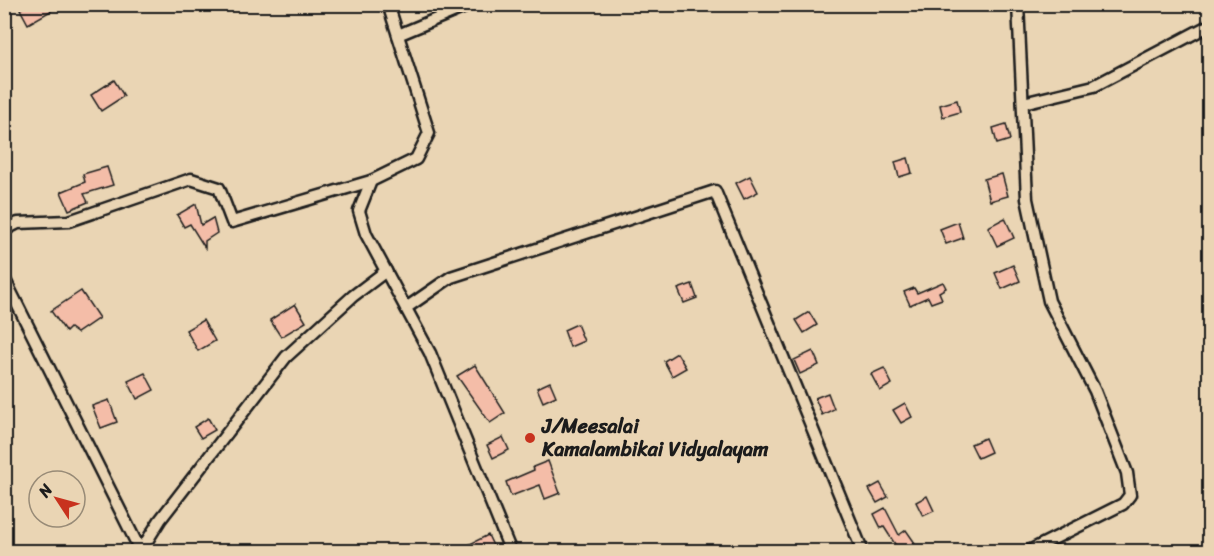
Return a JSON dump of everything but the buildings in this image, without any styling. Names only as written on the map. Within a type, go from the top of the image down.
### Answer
[{"type":"street","points":[[4,230],[18,223],[69,221],[191,179],[219,188],[232,222],[372,181],[416,159],[429,133],[388,4]]},
{"type":"street","points":[[398,35],[472,4]]},
{"type":"street","points":[[1018,4],[1027,199],[1049,301],[1095,391],[1127,473],[1130,495],[1123,504],[1027,552]]},
{"type":"street","points":[[1023,103],[1094,86],[1209,25]]},
{"type":"street","points":[[372,181],[359,211],[366,234],[430,353],[511,552]]},
{"type":"street","points":[[406,308],[451,277],[715,191],[863,552]]},
{"type":"street","points":[[141,551],[160,520],[286,357],[353,296],[386,271]]},
{"type":"street","points":[[4,278],[141,551]]},
{"type":"place","name":"J/Meesalai Kamalambikai Vidyalayam","points":[[530,438]]}]
